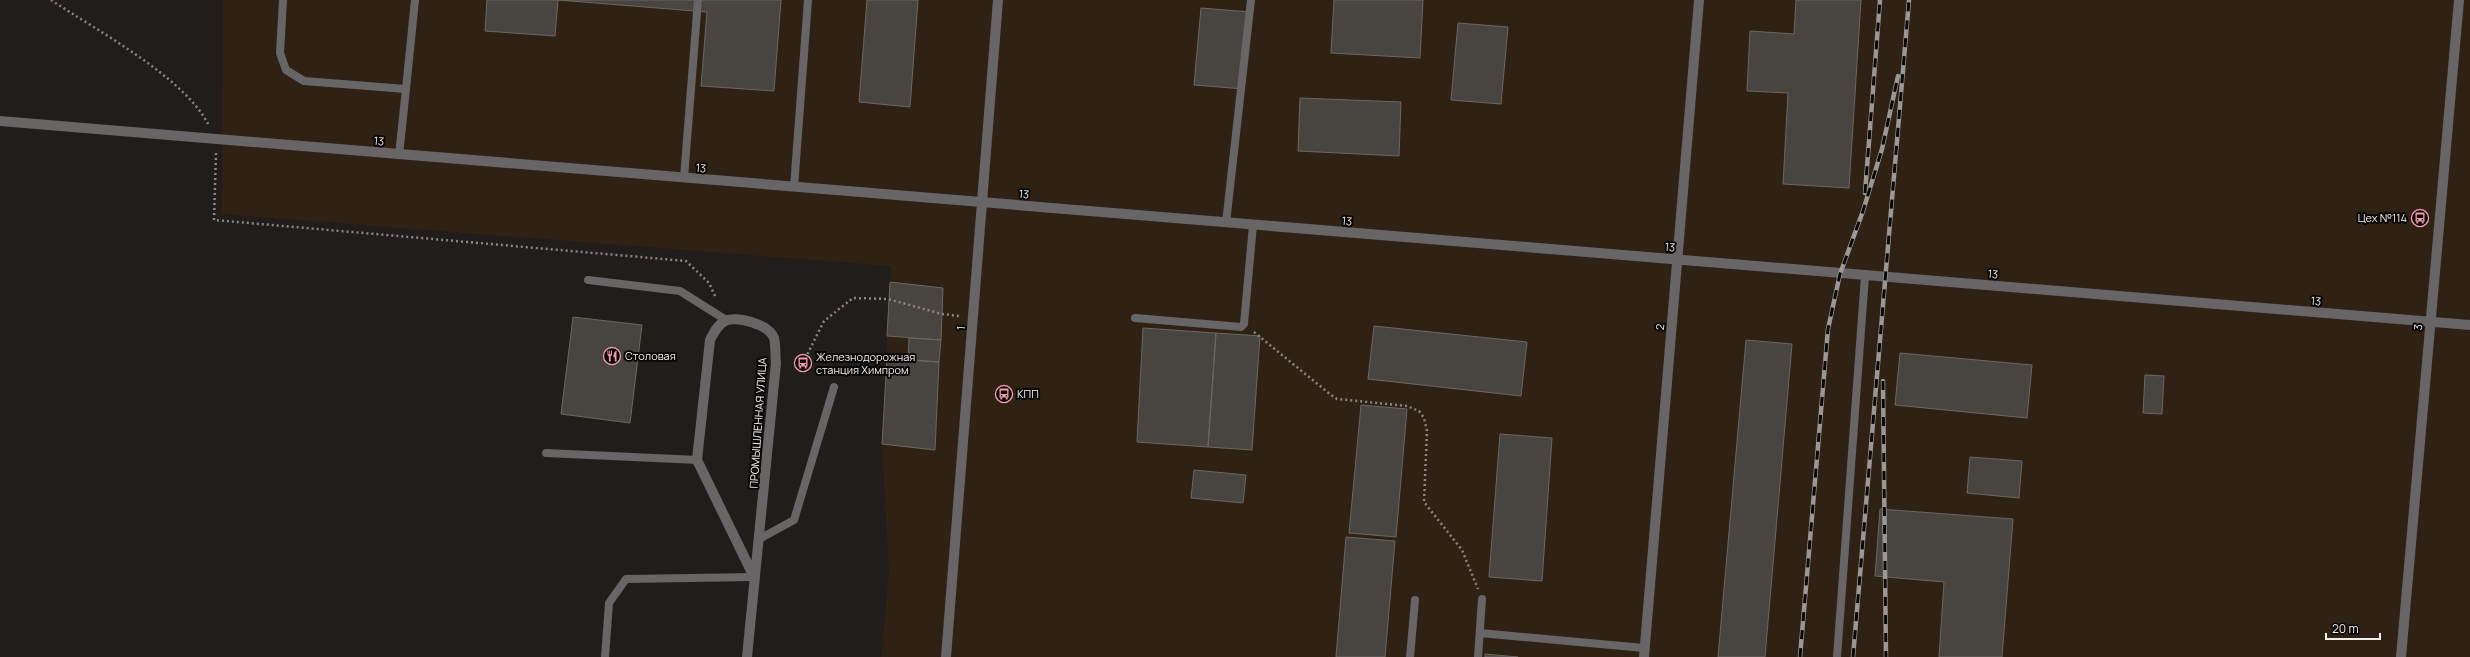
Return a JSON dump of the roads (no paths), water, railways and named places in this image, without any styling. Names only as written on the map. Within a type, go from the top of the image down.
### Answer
[{"type":"street","name":"1","points":[[946,657],[984,203],[998,0]]},
{"type":"street","name":"2","points":[[1644,652],[1699,0]]},
{"type":"street","name":"3","points":[[2401,657],[2459,0]]},
{"type":"street","name":"13","points":[[0,121],[2470,326]]},
{"type":"street","points":[[726,320],[717,327],[710,340],[697,460],[754,577]]},
{"type":"street","name":"ПРОМЫШЛЕННАЯ УЛИЦА","points":[[726,320],[751,322],[767,328],[774,338],[776,363],[760,538],[754,577],[747,657]]},
{"type":"lane","points":[[283,0],[280,53],[286,70],[304,81],[406,90]]},
{"type":"lane","points":[[399,155],[415,0]]},
{"type":"lane","points":[[684,178],[698,0]]},
{"type":"lane","points":[[794,187],[808,0]]},
{"type":"lane","points":[[1226,223],[1251,0]]},
{"type":"lane","points":[[1135,318],[1241,327],[1244,324],[1253,225]]},
{"type":"lane","points":[[1837,657],[1865,276]]},
{"type":"lane","points":[[588,280],[680,291],[726,320]]},
{"type":"lane","points":[[760,538],[794,520],[834,387]]},
{"type":"lane","points":[[546,453],[697,460]]},
{"type":"lane","points":[[605,657],[609,603],[626,579],[754,577]]},
{"type":"lane","points":[[1478,657],[1482,599]]},
{"type":"lane","points":[[1410,657],[1415,600]]},
{"type":"lane","points":[[1480,633],[1644,652]]},
{"type":"railway","points":[[1865,193],[1880,0]]},
{"type":"railway","points":[[1853,657],[1909,0]]},
{"type":"railway","points":[[1800,657],[1828,329],[1840,274],[1863,211],[1882,149],[1898,76]]},
{"type":"railway","points":[[1883,381],[1886,657]]},
{"type":"place","name":"Цех №114","points":[[2420,218]]},
{"type":"place","name":"Столовая","points":[[612,356]]},
{"type":"place","name":"Железнодорожная станция Химпром","points":[[803,363]]},
{"type":"place","name":"КПП","points":[[1004,394]]}]
